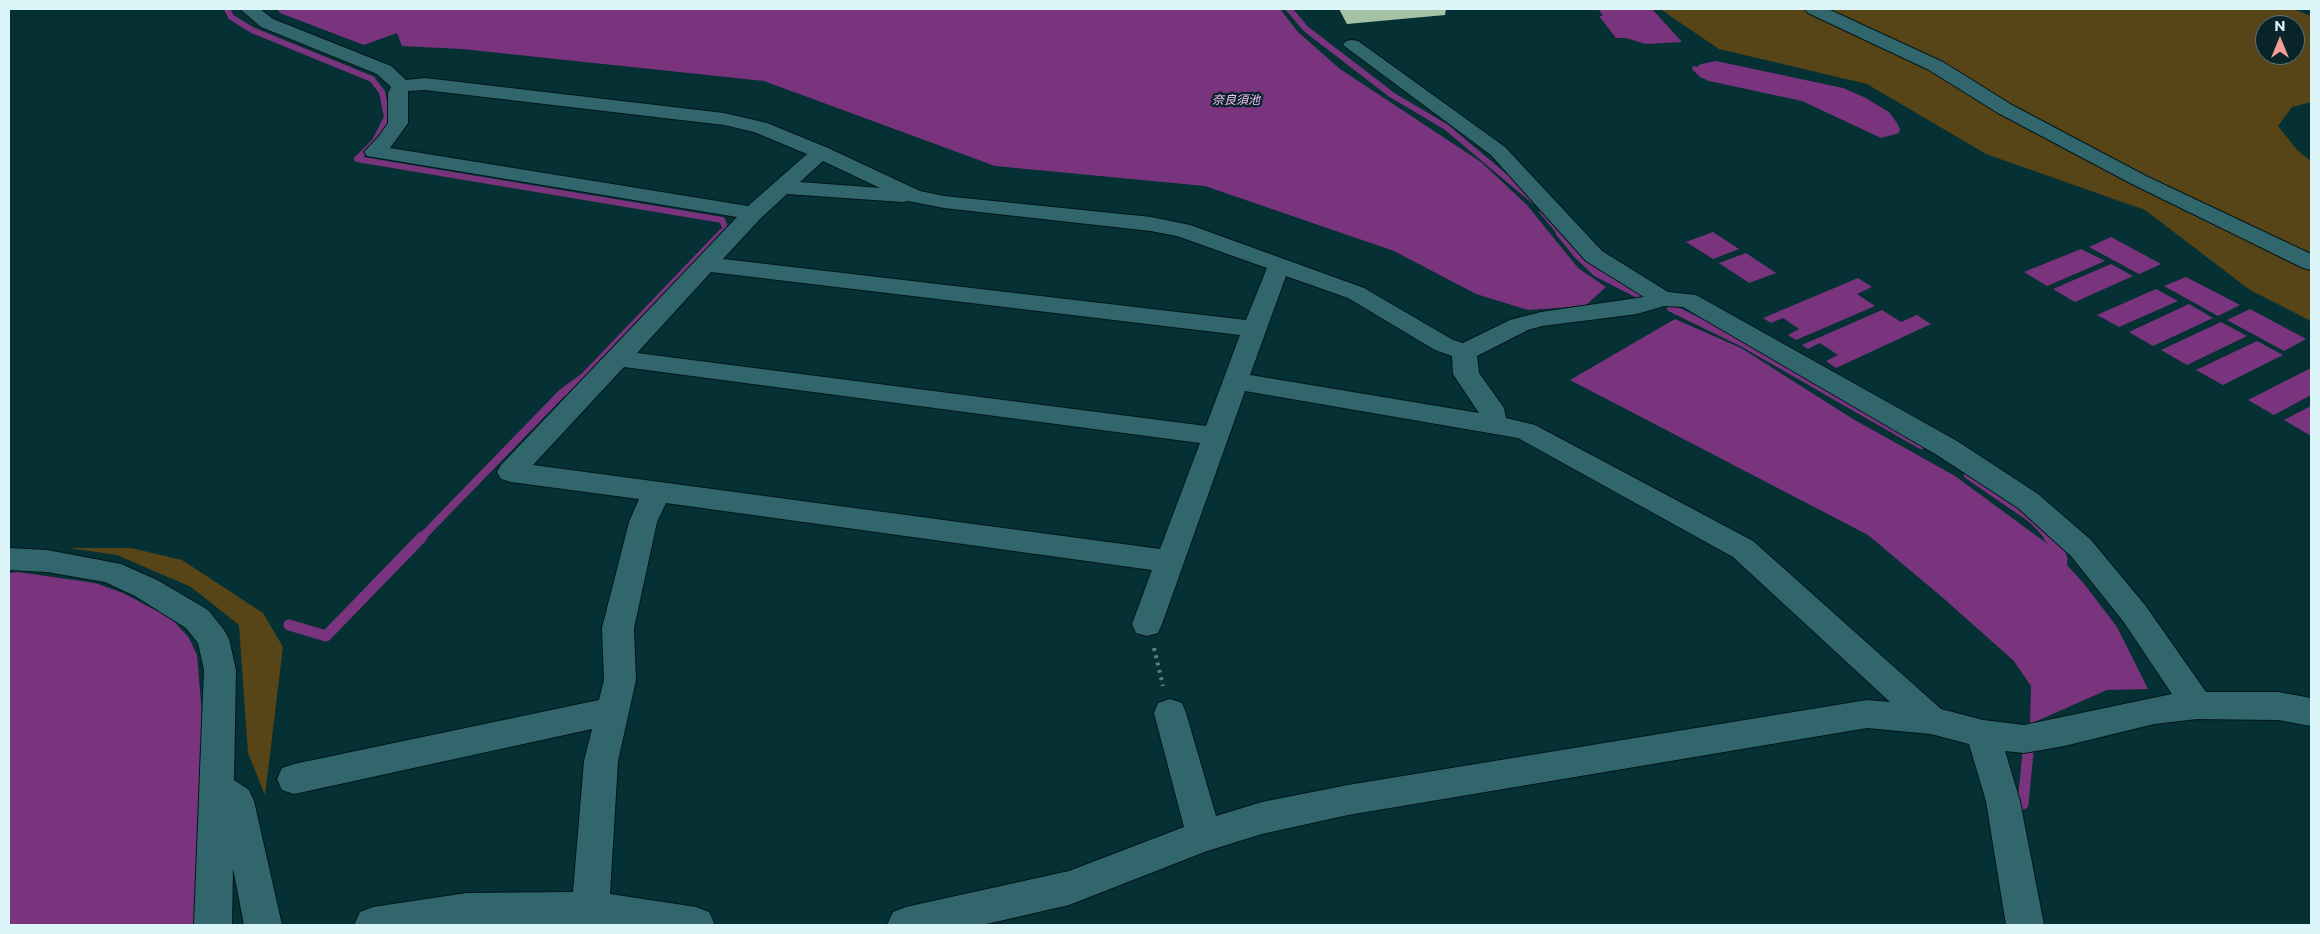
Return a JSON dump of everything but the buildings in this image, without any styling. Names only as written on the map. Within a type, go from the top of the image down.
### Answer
[{"type":"street","points":[[249,9],[267,23],[384,70],[401,86],[425,84],[724,119],[760,127],[821,152],[914,196]]},
{"type":"street","points":[[1814,9],[1936,66],[2005,109],[2139,180],[2311,263]]},
{"type":"street","points":[[1352,45],[1498,151],[1594,256],[1662,300]]},
{"type":"street","points":[[401,86],[398,93],[398,123],[387,140],[374,152],[753,213]]},
{"type":"street","points":[[821,152],[753,213],[511,472],[1171,562]]},
{"type":"street","points":[[781,187],[885,196],[914,196],[944,202],[1151,224],[1182,230],[1356,293],[1444,345],[1464,352],[1519,325],[1541,320],[1637,307],[1662,300],[1688,300],[1947,448],[2028,501],[2081,548],[2134,612],[2196,705]]},
{"type":"street","points":[[705,264],[1255,329]]},
{"type":"street","points":[[1147,624],[1275,273],[1283,266]]},
{"type":"street","points":[[1464,352],[1466,374],[1491,408],[1494,424]]},
{"type":"street","points":[[617,358],[1216,436]]},
{"type":"street","points":[[1236,381],[1526,431],[1743,549],[1931,720]]},
{"type":"street","points":[[590,909],[601,761],[620,680],[618,628],[643,522],[657,491]]},
{"type":"street","points":[[9,559],[47,560],[110,572],[146,588],[197,619],[213,639],[220,670],[214,925]]},
{"type":"street","points":[[906,925],[1069,888],[1204,836],[1262,818],[1348,800],[1867,714],[1931,720],[1983,734],[2024,739],[2064,732],[2154,710],[2196,705],[2278,706],[2311,712]]},
{"type":"street","points":[[294,779],[613,710]]},
{"type":"street","points":[[1170,713],[1204,836]]},
{"type":"street","points":[[1983,734],[2003,801],[2025,925]]},
{"type":"street","points":[[217,788],[236,801],[263,925]]},
{"type":"street","points":[[373,925],[467,911],[590,909],[696,925]]},
{"type":"path","points":[[1147,624],[1170,713]]},
{"type":"shaded area","points":[[1660,9],[2293,9],[2311,16],[2311,102],[2292,107],[2278,126],[2297,150],[2311,161],[2311,321],[2250,290],[2145,210],[1986,154],[1867,84],[1719,49]]},
{"type":"shaded area","points":[[68,548],[131,548],[182,560],[263,613],[283,647],[265,795],[248,753],[239,625],[191,587],[117,555]]},
{"type":"water","name":"奈良須池","points":[[277,9],[1280,9],[1298,32],[1340,69],[1481,162],[1527,205],[1578,268],[1606,287],[1585,306],[1528,310],[1476,294],[1394,251],[1205,186],[995,166],[764,81],[462,49],[402,46],[397,33],[364,45],[280,13]]},
{"type":"water","points":[[1652,9],[1682,42],[1645,44],[1626,38],[1616,38],[1599,16],[1603,16],[1599,10]]},
{"type":"water","points":[[1716,61],[1843,88],[1864,97],[1889,112],[1900,129],[1899,133],[1881,138],[1802,101],[1709,81],[1700,77],[1692,69],[1693,66],[1697,67],[1701,64]]},
{"type":"water","points":[[1713,232],[1739,249],[1713,259],[1686,242]]},
{"type":"water","points":[[2111,237],[2161,264],[2139,274],[2089,247]]},
{"type":"water","points":[[2081,249],[2105,261],[2047,286],[2024,272]]},
{"type":"water","points":[[1746,253],[1776,273],[1749,283],[1719,263]]},
{"type":"water","points":[[2111,264],[2133,276],[2075,302],[2053,289]]},
{"type":"water","points":[[2186,277],[2240,305],[2218,316],[2164,286]]},
{"type":"water","points":[[1858,278],[1872,287],[1857,294],[1875,306],[1796,340],[1788,335],[1799,329],[1783,318],[1771,323],[1763,318]]},
{"type":"water","points":[[2156,289],[2178,301],[2119,327],[2097,315]]},
{"type":"water","points":[[2189,304],[2213,318],[2153,346],[2129,332]]},
{"type":"water","points":[[2250,309],[2306,339],[2284,351],[2227,320]]},
{"type":"water","points":[[1882,310],[1901,322],[1917,315],[1931,324],[1836,368],[1826,361],[1838,355],[1820,343],[1808,349],[1802,345]]},
{"type":"water","points":[[1675,319],[1741,348],[1853,419],[1955,476],[2049,545],[2085,585],[2117,627],[2148,689],[2107,690],[2030,724],[2031,686],[2014,661],[1868,535],[1570,380]]},
{"type":"water","points":[[2221,322],[2247,336],[2187,365],[2161,350]]},
{"type":"water","points":[[2257,341],[2283,355],[2223,385],[2196,370]]},
{"type":"water","points":[[2309,369],[2311,370],[2311,395],[2274,415],[2248,400]]},
{"type":"water","points":[[2311,406],[2311,436],[2284,420]]},
{"type":"water","points":[[18,572],[95,583],[123,593],[172,619],[189,638],[197,655],[203,726],[195,925],[9,925],[9,573]]},
{"type":"waterway","points":[[227,9],[231,17],[252,30],[372,79],[382,92],[387,117],[375,141],[357,159],[722,220],[726,229],[722,233]]},
{"type":"waterway","points":[[1289,9],[1306,29],[1392,95],[1446,127],[1534,201]]},
{"type":"waterway","points":[[1542,211],[1561,234]]},
{"type":"waterway","points":[[421,538],[562,393],[584,377],[722,233]]},
{"type":"waterway","points":[[1560,233],[1577,254],[1597,273],[1638,294]]},
{"type":"waterway","points":[[1671,308],[1745,344],[1921,445]]},
{"type":"waterway","points":[[1968,475],[2032,519],[2050,538]]},
{"type":"waterway","points":[[289,625],[326,636],[422,537]]},
{"type":"waterway","points":[[2049,537],[2059,548],[2062,560],[2060,572]]},
{"type":"waterway","points":[[2023,804],[2028,752]]}]
